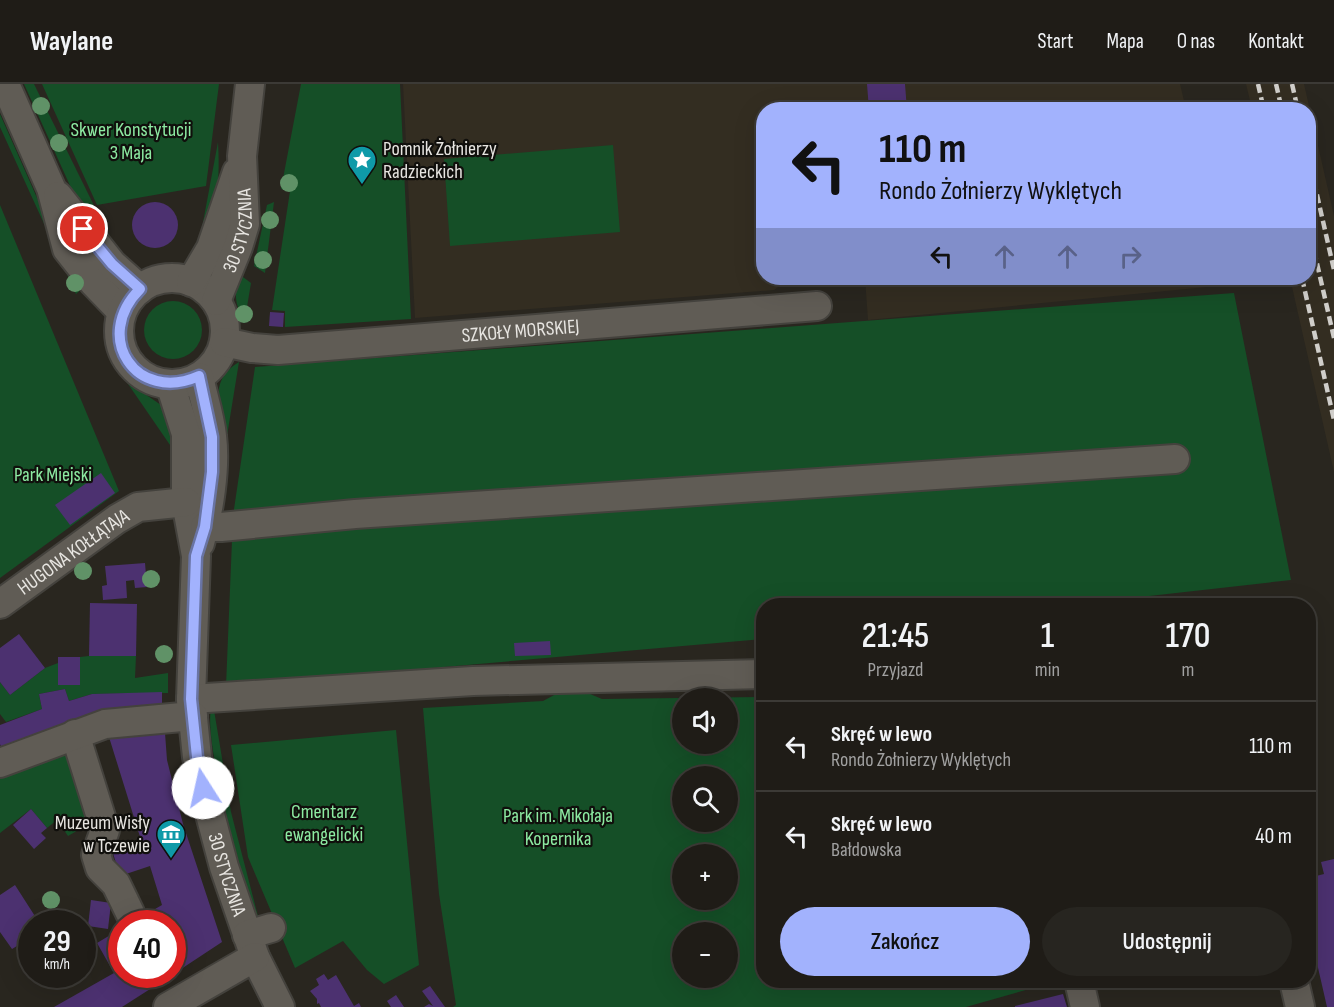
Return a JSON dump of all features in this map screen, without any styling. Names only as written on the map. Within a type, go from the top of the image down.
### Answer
[{"type":"street","points":[[5,84],[51,188],[67,249],[94,283],[122,312]]},
{"type":"street","name":"30 STYCZNIA","points":[[216,301],[245,224],[242,156],[250,84]]},
{"type":"street","name":"30 STYCZNIA","points":[[191,282],[211,248],[242,156]]},
{"type":"street","points":[[51,188],[112,264],[140,289]]},
{"type":"street","points":[[174,278],[191,282],[205,290],[216,301],[222,314],[225,328],[224,342],[219,356],[211,368],[185,383],[170,384],[153,381],[139,373],[128,360],[121,345],[119,329],[122,312],[140,289],[156,281],[174,278]]},
{"type":"street","name":"SZKOŁY MORSKIEJ","points":[[224,342],[252,348],[278,350],[817,306]]},
{"type":"street","name":"30 STYCZNIA","points":[[196,556],[205,527],[212,472],[212,437],[199,376]]},
{"type":"street","name":"30 STYCZNIA","points":[[170,384],[186,434],[186,502],[196,556],[192,708],[203,788],[224,867],[258,940],[280,1007]]},
{"type":"street","points":[[205,527],[355,514],[1175,459]]},
{"type":"street","name":"HUGONA KOŁŁĄTAJA","points":[[0,604],[117,519],[138,507],[186,502]]},
{"type":"street","points":[[0,763],[105,724],[192,708],[329,690],[473,681],[756,674]]},
{"type":"street","points":[[75,734],[105,830],[96,855],[100,868],[116,884],[129,910]]},
{"type":"street","points":[[168,1007],[258,940]]},
{"type":"street","points":[[1081,988],[1085,1007]]},
{"type":"street","points":[[1296,988],[1300,1007]]},
{"type":"shaded area","points":[[403,84],[1180,84],[1184,102],[756,102],[756,285],[781,285],[774,290],[415,318]]},
{"type":"shaded area","points":[[1246,84],[1304,84],[1308,102],[1250,102]]},
{"type":"shaded area","points":[[1316,137],[1334,216],[1334,472],[1292,285],[1316,285]]},
{"type":"shaded area","points":[[866,285],[1207,285],[1207,287],[868,320]]},
{"type":"green space","points":[[24,84],[34,84],[113,244],[72,190]]},
{"type":"green space","name":"Skwer Konstytucji 3 Maja","points":[[42,84],[219,84],[206,186],[97,205]]},
{"type":"green space","points":[[301,84],[400,84],[411,319],[285,327],[285,311],[272,310],[290,191],[281,189]]},
{"type":"green space","points":[[0,114],[64,259],[85,286],[76,294],[0,127]]},
{"type":"green space","points":[[218,142],[217,191],[204,237],[201,233]]},
{"type":"green space","points":[[613,145],[620,232],[450,246],[444,159]]},
{"type":"green space","points":[[274,202],[265,273],[254,266],[267,205]]},
{"type":"green space","name":"Park Miejski","points":[[0,205],[119,491],[0,578]]},
{"type":"green space","points":[[239,274],[251,283],[245,319],[238,308],[236,298]]},
{"type":"green space","points":[[1234,293],[1291,580],[1131,598],[756,598],[756,640],[226,686],[233,516],[255,367]]},
{"type":"green space","points":[[173,301],[184,303],[197,314],[202,330],[200,341],[189,354],[173,359],[162,357],[149,346],[144,330],[146,319],[157,306]]},
{"type":"green space","points":[[239,362],[226,442],[219,409],[219,388],[222,378]]},
{"type":"green space","points":[[126,381],[161,405],[167,412],[177,446],[170,445]]},
{"type":"green space","points":[[136,656],[135,678],[168,673],[168,693],[92,694],[69,701],[65,689],[39,694],[42,709],[6,722],[0,714],[0,682],[10,695],[45,668],[58,663],[59,685],[80,685],[80,657]]},
{"type":"green space","name":"Park im. Mikołaja Kopernika","points":[[571,686],[602,699],[672,698],[672,754],[738,754],[738,697],[756,697],[756,988],[1032,988],[966,1007],[453,1007],[456,1005],[439,894],[423,708],[543,701]]},
{"type":"green space","points":[[213,704],[231,812],[260,924],[235,848],[218,776],[210,719]]},
{"type":"green space","name":"Cmentarz ewangelicki","points":[[396,730],[419,965],[384,984],[367,970],[343,941],[295,968],[248,857],[231,745]]},
{"type":"green space","points":[[75,734],[91,815],[87,825],[68,836],[57,820],[47,828],[31,809],[0,833],[0,763]]},
{"type":"building","points":[[867,84],[905,84],[906,102],[868,102]]},
{"type":"building","points":[[155,202],[171,209],[178,225],[171,241],[155,248],[139,241],[132,225],[139,209]]},
{"type":"building","points":[[270,312],[284,313],[283,327],[269,326]]},
{"type":"building","points":[[101,473],[115,493],[70,525],[55,505]]},
{"type":"building","points":[[145,563],[147,587],[135,588],[134,580],[126,581],[127,598],[103,600],[102,586],[107,585],[105,566]]},
{"type":"building","points":[[90,603],[137,604],[136,656],[89,656]]},
{"type":"building","points":[[19,634],[45,668],[10,695],[0,682],[0,648]]},
{"type":"building","points":[[550,641],[551,655],[515,656],[514,643]]},
{"type":"building","points":[[58,657],[80,657],[80,685],[58,685]]},
{"type":"building","points":[[65,689],[69,701],[92,694],[162,692],[162,712],[4,755],[0,744],[0,725],[42,709],[39,694]]},
{"type":"building","name":"Muzeum Wisły w Tczewie","points":[[165,733],[167,760],[183,824],[222,942],[186,966],[186,910],[153,910],[162,905],[150,866],[120,876],[112,850],[141,840],[109,737]]},
{"type":"building","points":[[31,809],[47,828],[41,833],[46,838],[34,849],[13,825]]},
{"type":"building","points":[[1334,859],[1334,1007],[1327,1007],[1316,959],[1316,876],[1324,874],[1321,862]]},
{"type":"building","points":[[15,885],[31,910],[18,910],[18,945],[12,949],[0,932],[0,895]]},
{"type":"building","points":[[91,900],[111,903],[110,910],[108,910],[108,929],[96,927],[96,910],[90,910]]},
{"type":"building","points":[[108,936],[108,962],[97,943]]},
{"type":"building","points":[[324,974],[328,980],[336,975],[354,1006],[359,1003],[361,1007],[321,1007],[319,1003],[317,1004],[317,999],[310,991],[319,985],[316,979]]},
{"type":"building","points":[[108,976],[108,988],[152,988],[122,1007],[54,1007],[88,988],[96,988],[96,983]]},
{"type":"building","points":[[430,986],[445,1007],[424,1007],[429,1004],[433,1006],[422,991]]},
{"type":"building","points":[[1063,994],[1067,1007],[1015,1007],[1015,1006]]},
{"type":"building","points":[[396,995],[404,1007],[391,1007],[387,1001]]},
{"type":"railway","points":[[1258,84],[1262,102]]},
{"type":"railway","points":[[1276,84],[1280,102]]},
{"type":"railway","points":[[1292,84],[1296,102]]},
{"type":"railway","points":[[1316,190],[1334,270]]},
{"type":"railway","points":[[1316,259],[1334,338]]},
{"type":"railway","points":[[1304,285],[1334,420]]},
{"type":"place","name":"Pomnik Żołnierzy Radzieckich","points":[[362,186]]},
{"type":"place","name":"Muzeum Wisły w Tczewie","points":[[171,860]]},
{"type":"route","points":[[83,229],[112,264],[140,289],[122,312],[119,329],[121,345],[128,360],[139,373],[153,381],[170,384],[185,383],[199,376],[212,437],[212,472],[205,527],[196,556],[191,699],[197,757],[203,788]]}]
